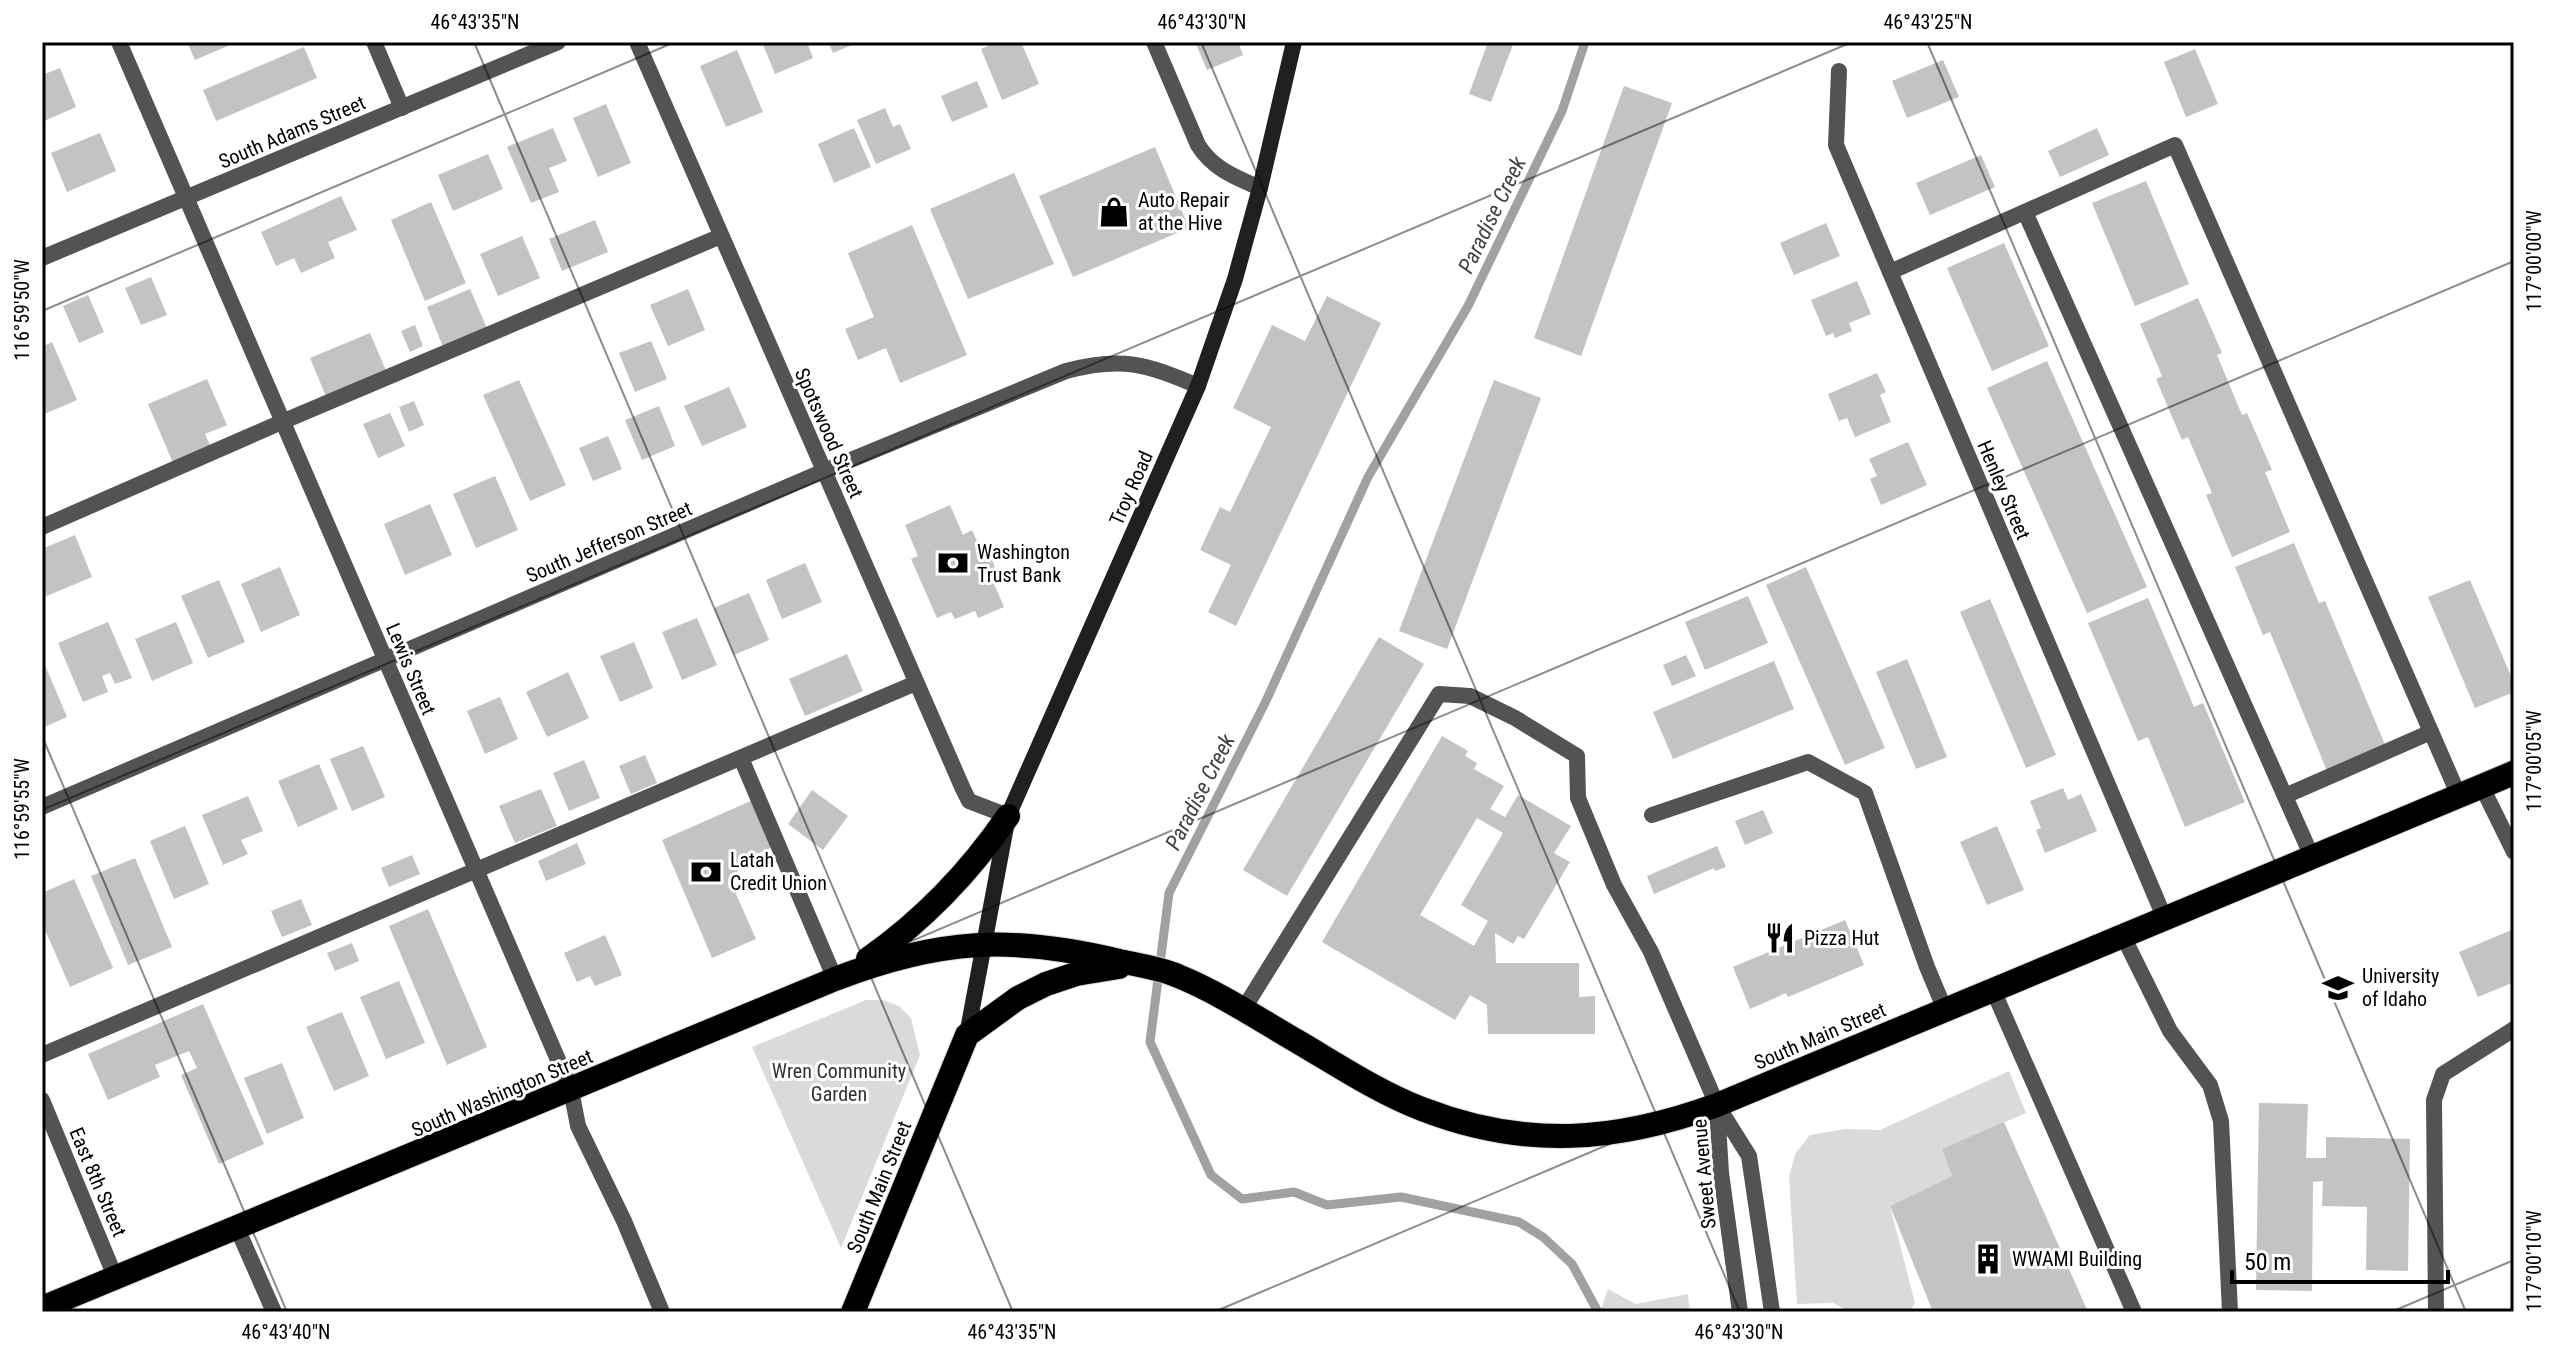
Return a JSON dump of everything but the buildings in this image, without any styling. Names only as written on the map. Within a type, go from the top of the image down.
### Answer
[{"type":"highway","name":"South Main Street","points":[[986,943],[1063,950],[1176,975],[1420,1108],[1480,1128],[1538,1137],[1616,1133],[1669,1123],[1717,1105],[2514,773]]},
{"type":"highway","points":[[835,979],[901,935],[932,908],[986,849],[1008,816]]},
{"type":"highway","name":"South Washington Street","points":[[42,1308],[835,979],[893,958],[986,943]]},
{"type":"highway","name":"South Main Street","points":[[853,1312],[967,1035],[1005,1006],[1046,984],[1108,968],[1139,966]]},
{"type":"main road","name":"Troy Road","points":[[986,943],[1008,816],[1198,386],[1235,279],[1294,42]]},
{"type":"main road","name":"South Main Street","points":[[967,1035],[986,943]]},
{"type":"street","name":"Lewis Street","points":[[119,42],[571,1090],[578,1126],[624,1221],[662,1312]]},
{"type":"street","points":[[374,42],[402,108]]},
{"type":"street","name":"South Adams Street","points":[[42,258],[558,42]]},
{"type":"street","name":"Spotswood Street","points":[[637,42],[969,801],[1008,816]]},
{"type":"street","points":[[1154,42],[1206,157],[1218,168],[1260,188]]},
{"type":"street","name":"Henley Street","points":[[1839,71],[1836,145],[2165,919]]},
{"type":"street","points":[[1890,272],[2175,145],[2459,796]]},
{"type":"street","points":[[2025,212],[2312,857]]},
{"type":"street","points":[[42,527],[721,236]]},
{"type":"street","name":"South Jefferson Street","points":[[42,807],[1033,383],[1104,362],[1139,364],[1198,386]]},
{"type":"street","points":[[42,1055],[916,683]]},
{"type":"street","points":[[1243,1010],[1439,694],[1470,696],[1515,718],[1577,756],[1578,798],[1614,885],[1651,952],[1717,1105]]},
{"type":"street","points":[[2285,796],[2431,732]]},
{"type":"street","points":[[741,758],[835,979]]},
{"type":"street","points":[[1652,815],[1808,762],[1865,793],[1945,1010]]},
{"type":"street","points":[[2482,787],[2514,852]]},
{"type":"street","points":[[2123,936],[2170,1031],[2210,1085],[2221,1121],[2230,1312]]},
{"type":"street","points":[[1993,990],[2134,1312]]},
{"type":"street","points":[[2436,1312],[2434,1100],[2443,1074],[2514,1029]]},
{"type":"street","name":"East 8th Street","points":[[42,1100],[116,1279]]},
{"type":"street","name":"Sweet Avenue","points":[[1717,1105],[1721,1173],[1740,1312]]},
{"type":"street","name":"Sweet Avenue","points":[[1717,1105],[1749,1156],[1772,1312]]},
{"type":"street","points":[[237,1228],[274,1312]]},
{"type":"green space","name":"Wren Community Garden","points":[[866,1000],[883,1000],[899,1006],[911,1018],[920,1055],[841,1248],[752,1047]]},
{"type":"green space","points":[[2009,1071],[2026,1113],[1943,1149],[1952,1176],[1890,1206],[1915,1303],[1909,1312],[1851,1312],[1833,1303],[1797,1304],[1789,1177],[1795,1154],[1810,1135],[1845,1129],[1880,1130]]},
{"type":"green space","points":[[1608,1289],[1636,1304],[1688,1294],[1690,1312],[1600,1312]]},
{"type":"waterway","name":"Paradise Creek","points":[[1585,42],[1562,111],[1468,306],[1368,477],[1265,703],[1169,893],[1150,1042],[1211,1175],[1242,1199],[1294,1192],[1327,1205],[1401,1197],[1519,1222],[1543,1237],[1572,1264],[1598,1312]]},
{"type":"place","name":"Auto Repair at the Hive","points":[[1114,212]]},
{"type":"place","name":"Washington Trust Bank","points":[[953,563]]},
{"type":"place","name":"Latah Credit Union","points":[[706,872]]},
{"type":"place","name":"Pizza Hut","points":[[1780,938]]},
{"type":"place","name":"University of Idaho","points":[[2338,988]]},
{"type":"place","name":"WWAMI Building","points":[[1988,1259]]}]
